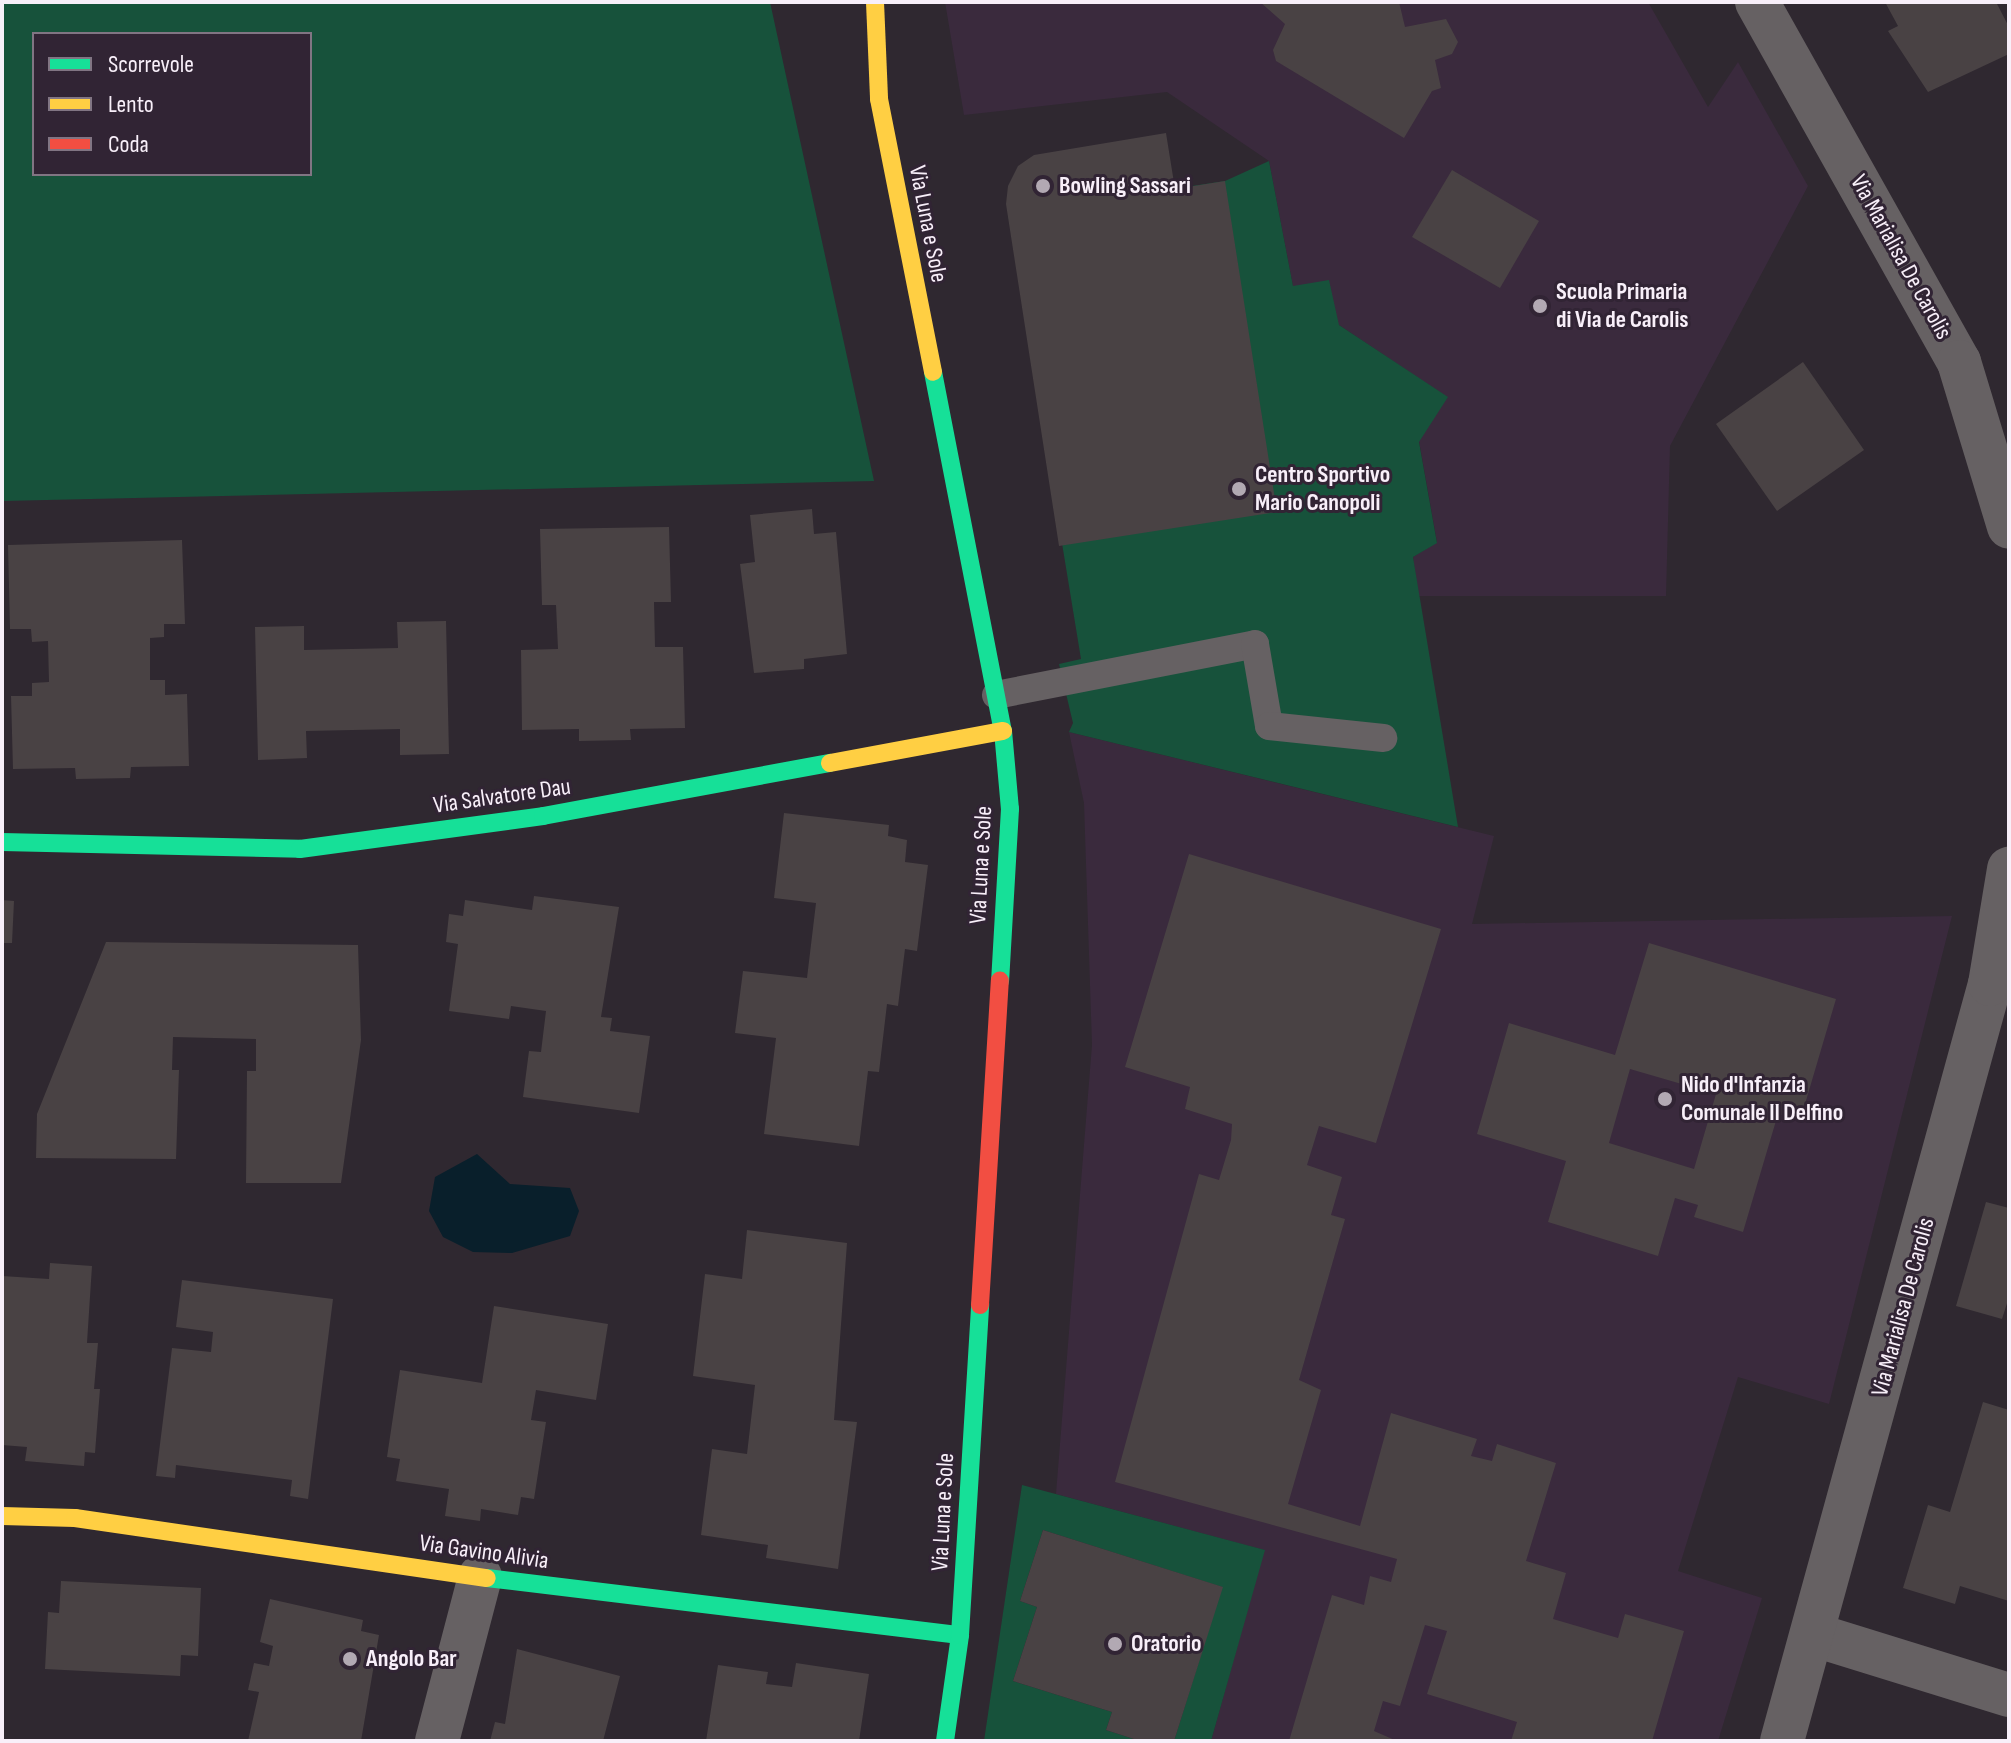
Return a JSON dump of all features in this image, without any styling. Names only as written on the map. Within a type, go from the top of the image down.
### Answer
[{"type":"street","name":"Via Luna e Sole","points":[[875,2],[879,99],[1003,731],[1010,809],[960,1635],[945,1741]]},
{"type":"street","name":"Via Marialisa De Carolis","points":[[1757,2],[1959,362],[2009,527]]},
{"type":"street","name":"Via Salvatore Dau","points":[[2,842],[300,849],[543,816],[1003,731]]},
{"type":"street","name":"Via Marialisa De Carolis","points":[[1782,1741],[1815,1635],[1990,984],[2009,869]]},
{"type":"street","name":"Via Gavino Alivia","points":[[2,1516],[75,1518],[480,1577],[960,1635]]},
{"type":"street","points":[[437,1741],[480,1577]]},
{"type":"street","points":[[1815,1635],[2009,1695]]},
{"type":"lane","points":[[996,695],[1255,644],[1269,726],[1383,738]]},
{"type":"shaded area","name":"Scuola Primaria di Via de Carolis","points":[[945,2],[1648,2],[1708,107],[1738,62],[1808,186],[1670,446],[1666,596],[1418,596],[1413,557],[1437,542],[1419,441],[1447,397],[1339,325],[1293,286],[1269,161],[1167,92],[964,115]]},
{"type":"shaded area","points":[[1069,732],[1494,836],[1472,924],[1952,916],[1829,1404],[1738,1377],[1678,1571],[1762,1598],[1718,1741],[1211,1741],[1264,1550],[1056,1494],[1092,1045],[1084,803]]},
{"type":"green space","points":[[2,2],[770,2],[874,481],[2,501]]},
{"type":"green space","name":"Centro Sportivo Mario Canopoli","points":[[1269,161],[1293,286],[1329,280],[1339,325],[1448,397],[1419,442],[1437,543],[1413,557],[1458,827],[1069,732],[1073,723],[1059,664],[1081,659],[1008,214],[1225,181]]},
{"type":"green space","points":[[1022,1485],[1265,1550],[1211,1741],[1174,1741],[1222,1587],[1043,1530],[1020,1601],[1037,1607],[1013,1681],[1112,1712],[1106,1730],[1140,1741],[984,1741]]},
{"type":"water","points":[[477,1154],[510,1184],[570,1188],[579,1211],[570,1236],[512,1253],[473,1252],[443,1237],[429,1211],[435,1177]]},
{"type":"building","points":[[1260,2],[1399,2],[1405,27],[1446,19],[1458,42],[1452,54],[1435,60],[1441,88],[1432,91],[1404,138],[1276,61],[1273,50],[1285,24]]},
{"type":"building","points":[[1885,2],[1996,2],[2009,27],[2009,54],[1928,92],[1888,31],[1898,26]]},
{"type":"building","points":[[1166,133],[1175,189],[1225,181],[1277,512],[1059,546],[1006,204],[1008,186],[1018,166],[1034,155]]},
{"type":"building","points":[[1452,170],[1539,221],[1500,288],[1412,237]]},
{"type":"building","points":[[1803,362],[1864,450],[1777,511],[1716,424]]},
{"type":"building","points":[[812,509],[814,534],[836,532],[847,654],[804,659],[804,669],[754,673],[740,564],[755,562],[750,515]]},
{"type":"building","points":[[669,527],[671,602],[654,602],[655,647],[683,647],[685,728],[630,729],[631,740],[579,741],[579,729],[522,730],[521,650],[558,649],[556,605],[542,605],[540,529]]},
{"type":"building","points":[[182,540],[185,624],[164,624],[164,637],[150,638],[150,680],[165,680],[165,695],[187,694],[189,766],[131,767],[130,778],[76,779],[75,768],[13,769],[11,696],[32,696],[32,683],[49,682],[48,641],[32,642],[31,629],[10,629],[8,545]]},
{"type":"building","points":[[446,621],[449,754],[400,755],[400,729],[306,731],[307,758],[258,760],[255,627],[304,626],[304,650],[398,648],[397,622]]},
{"type":"building","points":[[784,813],[889,825],[888,836],[907,840],[905,862],[928,865],[917,951],[905,949],[898,1006],[887,1004],[879,1072],[868,1071],[859,1146],[764,1134],[776,1038],[735,1033],[743,971],[807,978],[816,903],[774,898]]},
{"type":"building","points":[[1189,854],[1441,929],[1376,1143],[1319,1126],[1307,1165],[1342,1177],[1331,1215],[1345,1219],[1299,1380],[1321,1390],[1288,1504],[1360,1526],[1391,1413],[1477,1439],[1471,1456],[1492,1461],[1497,1444],[1556,1463],[1526,1561],[1566,1573],[1553,1619],[1618,1638],[1625,1614],[1684,1631],[1652,1741],[1511,1741],[1517,1722],[1427,1694],[1447,1631],[1425,1625],[1400,1706],[1383,1701],[1374,1731],[1397,1741],[1289,1741],[1332,1595],[1364,1605],[1370,1576],[1391,1582],[1397,1559],[1115,1482],[1199,1174],[1219,1180],[1231,1140],[1232,1124],[1185,1109],[1190,1087],[1125,1067]]},
{"type":"building","points":[[534,896],[619,907],[601,1017],[612,1018],[610,1031],[650,1036],[639,1113],[523,1097],[529,1051],[541,1052],[546,1011],[511,1006],[509,1019],[449,1011],[458,944],[446,942],[449,914],[463,916],[465,900],[532,910]]},
{"type":"building","points":[[2,900],[14,901],[12,943],[2,943]]},
{"type":"building","points":[[106,942],[358,945],[361,1040],[341,1183],[246,1183],[247,1071],[256,1071],[256,1039],[173,1037],[172,1070],[179,1070],[176,1159],[36,1158],[37,1114]]},
{"type":"building","points":[[1649,943],[1836,999],[1800,1121],[1778,1114],[1743,1232],[1694,1217],[1698,1205],[1675,1198],[1658,1256],[1548,1222],[1566,1161],[1477,1134],[1509,1023],[1615,1055]],"holes":[[[1630,1069],[1716,1094],[1694,1169],[1609,1143]]]},
{"type":"building","points":[[1986,1202],[2009,1208],[2009,1297],[2002,1319],[1956,1306]]},
{"type":"building","points":[[747,1230],[847,1243],[834,1420],[857,1422],[838,1569],[766,1558],[768,1545],[701,1535],[712,1449],[747,1454],[755,1385],[693,1376],[705,1274],[742,1279]]},
{"type":"building","points":[[50,1263],[92,1266],[87,1343],[98,1343],[94,1389],[100,1389],[95,1453],[85,1452],[84,1466],[25,1461],[27,1447],[2,1445],[2,1276],[49,1279]]},
{"type":"building","points":[[182,1280],[333,1299],[308,1499],[290,1496],[292,1480],[176,1465],[175,1478],[156,1476],[172,1348],[211,1352],[213,1332],[176,1327]]},
{"type":"building","points":[[494,1306],[608,1324],[596,1400],[536,1390],[531,1420],[546,1422],[534,1499],[521,1497],[518,1515],[481,1509],[480,1521],[445,1516],[449,1489],[396,1481],[400,1459],[387,1457],[400,1370],[482,1383]]},
{"type":"building","points":[[1983,1402],[2009,1410],[2009,1601],[1960,1586],[1955,1604],[1903,1588],[1928,1505],[1950,1512]]},
{"type":"building","name":"Oratorio","points":[[1043,1530],[1223,1587],[1174,1741],[1140,1741],[1106,1730],[1112,1712],[1013,1681],[1037,1607],[1020,1601]]},
{"type":"building","points":[[61,1581],[201,1588],[198,1656],[181,1655],[180,1676],[45,1669],[48,1612],[59,1613]]},
{"type":"building","points":[[270,1599],[363,1620],[361,1631],[379,1635],[361,1741],[248,1741],[259,1692],[248,1690],[254,1663],[269,1666],[273,1646],[260,1642]]},
{"type":"building","points":[[517,1649],[620,1676],[603,1741],[490,1741],[495,1722],[505,1724]]},
{"type":"building","points":[[796,1663],[869,1674],[859,1741],[706,1741],[718,1665],[768,1672],[766,1684],[792,1687]]},
{"type":"traffic: fast","points":[[933,372],[1003,731],[1010,809],[1000,981]]},
{"type":"traffic: fast","points":[[2,842],[300,849],[543,816],[830,763]]},
{"type":"traffic: fast","points":[[945,1741],[960,1635],[980,1305]]},
{"type":"traffic: fast","points":[[487,1578],[960,1635]]},
{"type":"traffic: slow","points":[[875,2],[879,99],[933,372]]},
{"type":"traffic: slow","points":[[830,763],[1003,731]]},
{"type":"traffic: slow","points":[[2,1516],[75,1518],[487,1578]]},
{"type":"traffic: jam","points":[[980,1305],[1000,981]]},
{"type":"place","name":"Bowling Sassari","points":[[1043,186]]},
{"type":"place","name":"Scuola Primaria di Via de Carolis","points":[[1540,306]]},
{"type":"place","name":"Centro Sportivo Mario Canopoli","points":[[1239,489]]},
{"type":"place","name":"Nido d'Infanzia Comunale Il Delfino","points":[[1665,1099]]},
{"type":"place","name":"Oratorio","points":[[1115,1644]]},
{"type":"place","name":"Angolo Bar","points":[[350,1659]]}]
